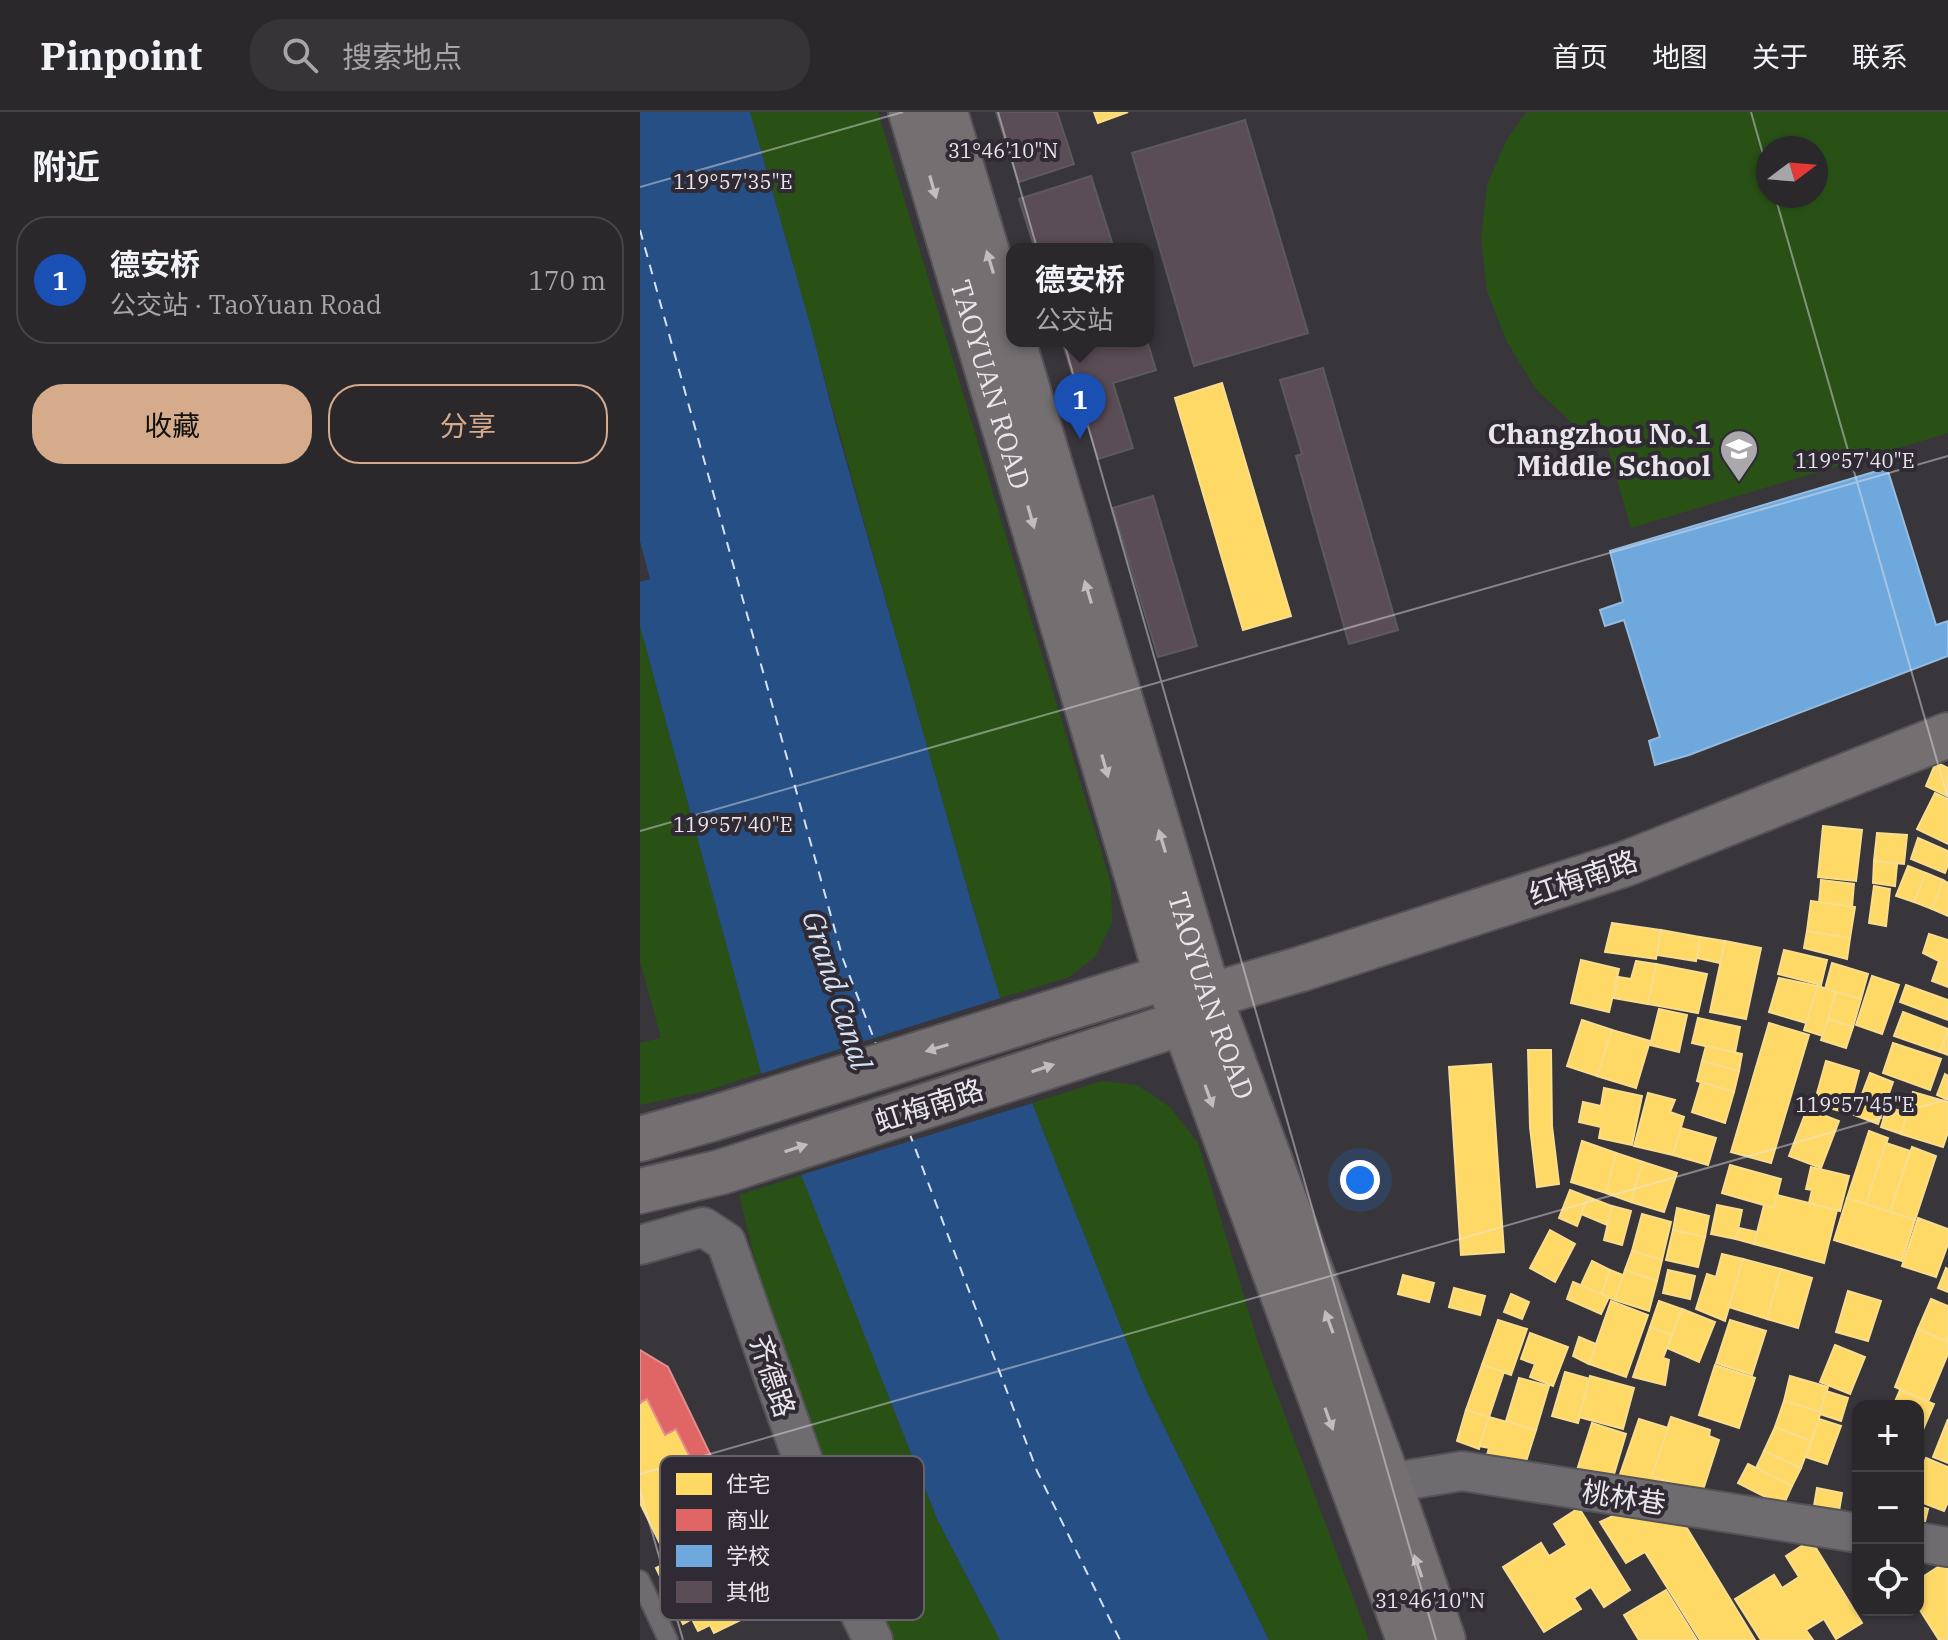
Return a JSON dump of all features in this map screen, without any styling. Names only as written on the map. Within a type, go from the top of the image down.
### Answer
[{"type":"main road","name":"TAOYUAN ROAD","points":[[911,112],[1167,977]]},
{"type":"main road","name":"TAOYUAN ROAD","points":[[945,112],[1006,316]]},
{"type":"main road","name":"TAOYUAN ROAD","points":[[1015,347],[1196,1010],[1389,1483],[1443,1640]]},
{"type":"main road","name":"红梅南路","points":[[1136,1038],[1196,1010],[1301,969],[1625,864],[1948,735]]},
{"type":"main road","name":"虹梅南路","points":[[640,1139],[1167,977]]},
{"type":"main road","points":[[1167,977],[1196,1010],[1409,1640]]},
{"type":"main road","name":"虹梅南路","points":[[640,1191],[721,1172],[1136,1038]]},
{"type":"street","name":"齐德路","points":[[640,1245],[703,1227],[726,1242],[801,1456]]},
{"type":"street","name":"桃林巷","points":[[1389,1483],[1462,1471],[1852,1532]]},
{"type":"street","points":[[1924,1543],[1948,1547]]},
{"type":"street","name":"齐德路","points":[[863,1620],[873,1640]]},
{"type":"lane","points":[[640,1580],[668,1640]]},
{"type":"green space","points":[[750,112],[878,112],[1111,884],[1112,923],[1095,957],[1069,977],[1000,998]]},
{"type":"green space","points":[[1526,112],[1948,112],[1948,433],[1631,528],[1608,448],[1572,423],[1536,389],[1507,342],[1487,291],[1481,239],[1487,185],[1506,141]]},
{"type":"green space","points":[[640,626],[761,1073],[706,1091],[640,1105],[640,1043],[661,1038],[640,961]]},
{"type":"green space","points":[[1102,1081],[1137,1085],[1170,1107],[1198,1143],[1259,1346],[1369,1640],[1269,1640],[1145,1388],[1032,1103]]},
{"type":"green space","points":[[802,1175],[912,1456],[820,1456],[767,1309],[739,1195]]},
{"type":"green space","points":[[924,1486],[937,1519],[1000,1640],[893,1640],[883,1620],[924,1620]]},
{"type":"water","name":"Grand Canal","points":[[640,112],[750,112],[972,905],[1032,1103],[1145,1388],[1269,1640],[1000,1640],[937,1519],[924,1486],[924,1456],[912,1456],[761,1073],[640,626],[640,582],[650,579],[640,541]]},
{"type":"pier","points":[[1004,997],[1036,1102],[798,1176],[757,1075]]},
{"type":"building: 住宅","points":[[1094,112],[1128,112],[1098,123]]},
{"type":"building: 住宅","points":[[1222,383],[1291,616],[1243,630],[1175,398]]},
{"type":"building: 住宅","points":[[1936,762],[1948,768],[1947,796],[1926,786]]},
{"type":"building: 住宅","points":[[1935,793],[1948,799],[1948,844],[1917,829]]},
{"type":"building: 住宅","points":[[1823,826],[1862,830],[1856,881],[1818,877]]},
{"type":"building: 住宅","points":[[1877,833],[1907,835],[1904,864],[1874,861]]},
{"type":"building: 住宅","points":[[1918,838],[1948,851],[1945,873],[1911,859]]},
{"type":"building: 住宅","points":[[1874,861],[1897,864],[1895,886],[1873,883]]},
{"type":"building: 住宅","points":[[1908,866],[1926,873],[1914,902],[1896,896]]},
{"type":"building: 住宅","points":[[1926,873],[1943,880],[1932,909],[1914,902]]},
{"type":"building: 住宅","points":[[1821,880],[1854,884],[1852,907],[1819,903]]},
{"type":"building: 住宅","points":[[1943,880],[1948,883],[1948,916],[1932,909]]},
{"type":"building: 住宅","points":[[1874,886],[1890,889],[1886,926],[1869,923]]},
{"type":"building: 住宅","points":[[1811,901],[1855,907],[1850,938],[1807,931]]},
{"type":"building: 住宅","points":[[1612,923],[1661,930],[1656,959],[1605,952]]},
{"type":"building: 住宅","points":[[1661,930],[1700,937],[1696,961],[1657,955]]},
{"type":"building: 住宅","points":[[1807,931],[1850,938],[1847,959],[1804,948]]},
{"type":"building: 住宅","points":[[1929,934],[1948,940],[1948,987],[1932,981],[1939,961],[1923,953]]},
{"type":"building: 住宅","points":[[1700,937],[1725,941],[1720,963],[1697,958]]},
{"type":"building: 住宅","points":[[1725,941],[1761,948],[1746,1019],[1710,1012]]},
{"type":"building: 住宅","points":[[1784,950],[1827,960],[1821,985],[1778,974]]},
{"type":"building: 住宅","points":[[1581,960],[1619,969],[1609,1012],[1571,1003]]},
{"type":"building: 住宅","points":[[1636,961],[1656,964],[1648,1004],[1613,998],[1618,977],[1631,979]]},
{"type":"building: 住宅","points":[[1832,963],[1868,974],[1861,999],[1825,989]]},
{"type":"building: 住宅","points":[[1656,964],[1707,974],[1698,1013],[1648,1004]]},
{"type":"building: 住宅","points":[[1872,976],[1899,985],[1882,1034],[1856,1025]]},
{"type":"building: 住宅","points":[[1779,978],[1818,986],[1806,1023],[1769,1012]]},
{"type":"building: 住宅","points":[[1906,985],[1948,1000],[1948,1020],[1900,1002]]},
{"type":"building: 住宅","points":[[1818,986],[1836,992],[1823,1036],[1804,1030]]},
{"type":"building: 住宅","points":[[1836,992],[1861,999],[1853,1027],[1828,1019]]},
{"type":"building: 住宅","points":[[1659,1009],[1687,1015],[1679,1052],[1650,1045]]},
{"type":"building: 住宅","points":[[1903,1012],[1948,1029],[1940,1052],[1894,1036]]},
{"type":"building: 住宅","points":[[1698,1018],[1740,1027],[1735,1053],[1692,1043]]},
{"type":"building: 住宅","points":[[1828,1019],[1853,1027],[1846,1048],[1821,1040]]},
{"type":"building: 住宅","points":[[1582,1020],[1612,1030],[1597,1076],[1567,1066]]},
{"type":"building: 住宅","points":[[1769,1023],[1809,1035],[1771,1163],[1731,1152]]},
{"type":"building: 住宅","points":[[1612,1030],[1650,1041],[1636,1088],[1597,1076]]},
{"type":"building: 住宅","points":[[1948,1033],[1948,1055],[1940,1052]]},
{"type":"building: 住宅","points":[[1893,1043],[1941,1059],[1930,1090],[1883,1073]]},
{"type":"building: 住宅","points":[[1706,1046],[1742,1054],[1739,1071],[1702,1061]]},
{"type":"building: 住宅","points":[[1528,1050],[1551,1050],[1552,1126],[1559,1184],[1537,1187],[1530,1127]]},
{"type":"building: 住宅","points":[[1702,1061],[1739,1071],[1734,1092],[1697,1081]]},
{"type":"building: 住宅","points":[[1826,1061],[1859,1071],[1848,1113],[1814,1104]]},
{"type":"building: 住宅","points":[[1491,1064],[1504,1252],[1461,1255],[1449,1067]]},
{"type":"building: 住宅","points":[[1870,1073],[1893,1082],[1878,1124],[1854,1115]]},
{"type":"building: 住宅","points":[[1945,1074],[1948,1076],[1948,1100],[1937,1095]]},
{"type":"building: 住宅","points":[[1701,1082],[1734,1092],[1725,1123],[1692,1112]]},
{"type":"building: 住宅","points":[[1604,1088],[1642,1096],[1632,1145],[1599,1138],[1601,1127],[1579,1122],[1583,1102],[1601,1106]]},
{"type":"building: 住宅","points":[[1913,1092],[1948,1102],[1948,1132],[1943,1147],[1901,1134]]},
{"type":"building: 住宅","points":[[1648,1093],[1675,1100],[1670,1112],[1684,1117],[1673,1155],[1634,1146]]},
{"type":"building: 住宅","points":[[1887,1107],[1907,1113],[1901,1134],[1881,1127]]},
{"type":"building: 住宅","points":[[1807,1109],[1839,1121],[1821,1168],[1789,1156]]},
{"type":"building: 住宅","points":[[1681,1128],[1716,1138],[1708,1165],[1673,1155]]},
{"type":"building: 住宅","points":[[1869,1131],[1888,1138],[1866,1204],[1847,1198]]},
{"type":"building: 住宅","points":[[1582,1141],[1616,1153],[1606,1193],[1571,1182]]},
{"type":"building: 住宅","points":[[1886,1143],[1910,1151],[1890,1212],[1866,1204]]},
{"type":"building: 住宅","points":[[1912,1147],[1936,1156],[1915,1220],[1890,1212]]},
{"type":"building: 住宅","points":[[1616,1153],[1643,1162],[1631,1202],[1606,1193]]},
{"type":"building: 住宅","points":[[1643,1162],[1677,1173],[1664,1212],[1631,1202]]},
{"type":"building: 住宅","points":[[1730,1165],[1781,1179],[1774,1208],[1722,1193]]},
{"type":"building: 住宅","points":[[1811,1167],[1849,1176],[1840,1211],[1809,1203],[1812,1190],[1806,1189]]},
{"type":"building: 住宅","points":[[1570,1190],[1588,1197],[1577,1226],[1559,1218]]},
{"type":"building: 住宅","points":[[1777,1195],[1837,1210],[1824,1263],[1754,1244],[1764,1205],[1774,1208]]},
{"type":"building: 住宅","points":[[1588,1197],[1612,1206],[1607,1225],[1581,1214]]},
{"type":"building: 住宅","points":[[1847,1198],[1915,1220],[1902,1261],[1834,1240]]},
{"type":"building: 住宅","points":[[1717,1205],[1742,1210],[1736,1239],[1711,1234]]},
{"type":"building: 住宅","points":[[1612,1206],[1631,1211],[1622,1245],[1604,1240]]},
{"type":"building: 住宅","points":[[1677,1208],[1709,1216],[1705,1237],[1673,1230]]},
{"type":"building: 住宅","points":[[1642,1214],[1671,1222],[1662,1260],[1632,1251]]},
{"type":"building: 住宅","points":[[1918,1218],[1948,1229],[1948,1244],[1936,1277],[1902,1266]]},
{"type":"building: 住宅","points":[[1739,1228],[1757,1232],[1754,1244],[1736,1239]]},
{"type":"building: 住宅","points":[[1550,1230],[1575,1244],[1555,1282],[1530,1268]]},
{"type":"building: 住宅","points":[[1673,1230],[1705,1237],[1698,1267],[1666,1260]]},
{"type":"building: 住宅","points":[[1632,1251],[1662,1260],[1657,1281],[1625,1270]]},
{"type":"building: 住宅","points":[[1722,1254],[1743,1259],[1725,1321],[1696,1309],[1707,1274],[1716,1277]]},
{"type":"building: 住宅","points":[[1743,1259],[1781,1269],[1767,1319],[1729,1307]]},
{"type":"building: 住宅","points":[[1592,1261],[1610,1270],[1601,1295],[1581,1285]]},
{"type":"building: 住宅","points":[[1781,1269],[1812,1278],[1798,1328],[1767,1319]]},
{"type":"building: 住宅","points":[[1948,1269],[1948,1292],[1938,1288]]},
{"type":"building: 住宅","points":[[1610,1270],[1623,1275],[1615,1300],[1601,1295]]},
{"type":"building: 住宅","points":[[1625,1270],[1657,1281],[1649,1311],[1615,1300]]},
{"type":"building: 住宅","points":[[1668,1270],[1695,1276],[1690,1299],[1663,1293]]},
{"type":"building: 住宅","points":[[1403,1275],[1434,1283],[1429,1302],[1398,1294]]},
{"type":"building: 住宅","points":[[1573,1282],[1609,1297],[1601,1314],[1567,1299]]},
{"type":"building: 住宅","points":[[1454,1288],[1485,1296],[1480,1315],[1449,1307]]},
{"type":"building: 住宅","points":[[1848,1291],[1881,1301],[1868,1341],[1836,1332]]},
{"type":"building: 住宅","points":[[1511,1294],[1529,1302],[1522,1319],[1504,1312]]},
{"type":"building: 住宅","points":[[1931,1299],[1948,1306],[1948,1342],[1918,1329]]},
{"type":"building: 住宅","points":[[1611,1301],[1648,1315],[1626,1377],[1589,1364]]},
{"type":"building: 住宅","points":[[1659,1301],[1682,1309],[1672,1335],[1650,1327]]},
{"type":"building: 住宅","points":[[1682,1309],[1715,1322],[1699,1362],[1667,1348]]},
{"type":"building: 住宅","points":[[1498,1320],[1527,1329],[1511,1375],[1482,1365]]},
{"type":"building: 住宅","points":[[1730,1320],[1766,1331],[1752,1375],[1716,1363]]},
{"type":"building: 住宅","points":[[1650,1327],[1672,1335],[1663,1358],[1669,1360],[1665,1385],[1633,1377]]},
{"type":"building: 住宅","points":[[1918,1329],[1948,1342],[1948,1354],[1928,1402],[1895,1387]]},
{"type":"building: 住宅","points":[[1530,1333],[1568,1347],[1553,1386],[1530,1377],[1535,1364],[1521,1359]]},
{"type":"building: 住宅","points":[[1579,1337],[1596,1344],[1589,1364],[1573,1356]]},
{"type":"building: 住宅","points":[[1835,1345],[1865,1357],[1850,1394],[1820,1382]]},
{"type":"building: 住宅","points":[[1482,1365],[1504,1372],[1489,1417],[1466,1410]]},
{"type":"building: 住宅","points":[[1715,1365],[1755,1378],[1739,1428],[1699,1415]]},
{"type":"building: 住宅","points":[[1565,1372],[1590,1379],[1578,1423],[1552,1416]]},
{"type":"building: 住宅","points":[[1590,1376],[1634,1388],[1623,1429],[1579,1417]]},
{"type":"building: 住宅","points":[[1790,1376],[1828,1387],[1821,1412],[1784,1401]]},
{"type":"building: 住宅","points":[[1519,1378],[1549,1386],[1536,1430],[1506,1421]]},
{"type":"building: 住宅","points":[[1900,1390],[1934,1404],[1924,1427],[1924,1400],[1896,1400]]},
{"type":"building: 住宅","points":[[1826,1391],[1848,1398],[1841,1421],[1820,1414]]},
{"type":"building: 住宅","points":[[647,1399],[665,1435],[676,1429],[690,1456],[660,1456],[660,1544],[640,1503],[640,1403]]},
{"type":"building: 住宅","points":[[1784,1401],[1821,1412],[1811,1441],[1775,1427]]},
{"type":"building: 住宅","points":[[1466,1410],[1489,1417],[1479,1449],[1457,1441]]},
{"type":"building: 住宅","points":[[1489,1417],[1536,1430],[1524,1468],[1487,1455],[1489,1448],[1479,1446]]},
{"type":"building: 住宅","points":[[1671,1417],[1710,1430],[1709,1436],[1719,1440],[1702,1493],[1652,1476]]},
{"type":"building: 住宅","points":[[1639,1419],[1668,1428],[1652,1476],[1686,1488],[1616,1486]]},
{"type":"building: 住宅","points":[[1819,1419],[1841,1426],[1827,1464],[1806,1457]]},
{"type":"building: 住宅","points":[[1948,1419],[1948,1463],[1933,1457]]},
{"type":"building: 住宅","points":[[1592,1423],[1626,1434],[1612,1481],[1577,1470]]},
{"type":"building: 住宅","points":[[1775,1427],[1811,1441],[1801,1468],[1764,1451]]},
{"type":"building: 住宅","points":[[1764,1451],[1801,1468],[1792,1486],[1756,1468]]},
{"type":"building: 住宅","points":[[1926,1458],[1948,1467],[1948,1502],[1944,1511],[1924,1503]]},
{"type":"building: 住宅","points":[[1748,1464],[1792,1486],[1783,1506],[1738,1483]]},
{"type":"building: 住宅","points":[[1817,1488],[1842,1493],[1839,1511],[1814,1506]]},
{"type":"building: 住宅","points":[[1579,1508],[1630,1590],[1604,1607],[1591,1587],[1574,1598],[1581,1609],[1544,1632],[1503,1567],[1541,1543],[1549,1556],[1567,1545],[1554,1524]]},
{"type":"building: 住宅","points":[[1615,1515],[1685,1525],[1755,1640],[1700,1640],[1645,1552],[1626,1563],[1600,1522]]},
{"type":"building: 住宅","points":[[1811,1540],[1852,1607],[1852,1616],[1858,1616],[1862,1623],[1836,1639],[1824,1619],[1806,1630],[1813,1640],[1761,1640],[1735,1599],[1774,1575],[1782,1588],[1799,1577],[1786,1556]]},
{"type":"building: 住宅","points":[[1947,1561],[1948,1640],[1939,1640],[1924,1616],[1924,1576]]},
{"type":"building: 住宅","points":[[1666,1590],[1697,1640],[1639,1640],[1624,1615]]},
{"type":"building: 住宅","points":[[692,1620],[741,1620],[714,1633],[710,1625],[698,1631]]},
{"type":"building: 商业","points":[[640,1350],[668,1367],[711,1456],[690,1456],[676,1429],[665,1435],[647,1399],[640,1403]]},
{"type":"building: 学校","points":[[1887,468],[1936,625],[1948,621],[1948,656],[1689,755],[1655,765],[1649,741],[1660,737],[1624,620],[1605,626],[1600,610],[1623,602],[1610,551]]},
{"type":"building: 其他","points":[[996,112],[1057,112],[1074,164],[1019,182]]},
{"type":"building: 其他","points":[[1245,120],[1308,333],[1194,366],[1132,153]]},
{"type":"building: 其他","points":[[1091,176],[1112,243],[1033,243],[1019,199]]},
{"type":"building: 其他","points":[[1064,347],[1149,347],[1156,370],[1113,383],[1133,448],[1098,459]]},
{"type":"building: 其他","points":[[1323,368],[1398,630],[1349,644],[1296,456],[1302,454],[1280,380]]},
{"type":"building: 其他","points":[[1153,496],[1197,646],[1158,657],[1113,508]]},
{"type":"ferry route","points":[[640,230],[843,959],[876,1044]]},
{"type":"ferry route","points":[[909,1132],[1037,1471],[1120,1640]]},
{"type":"place","name":"德安桥","points":[[1080,439]]},
{"type":"place","name":"Changzhou No.1 Middle School","points":[[1739,483]]}]
